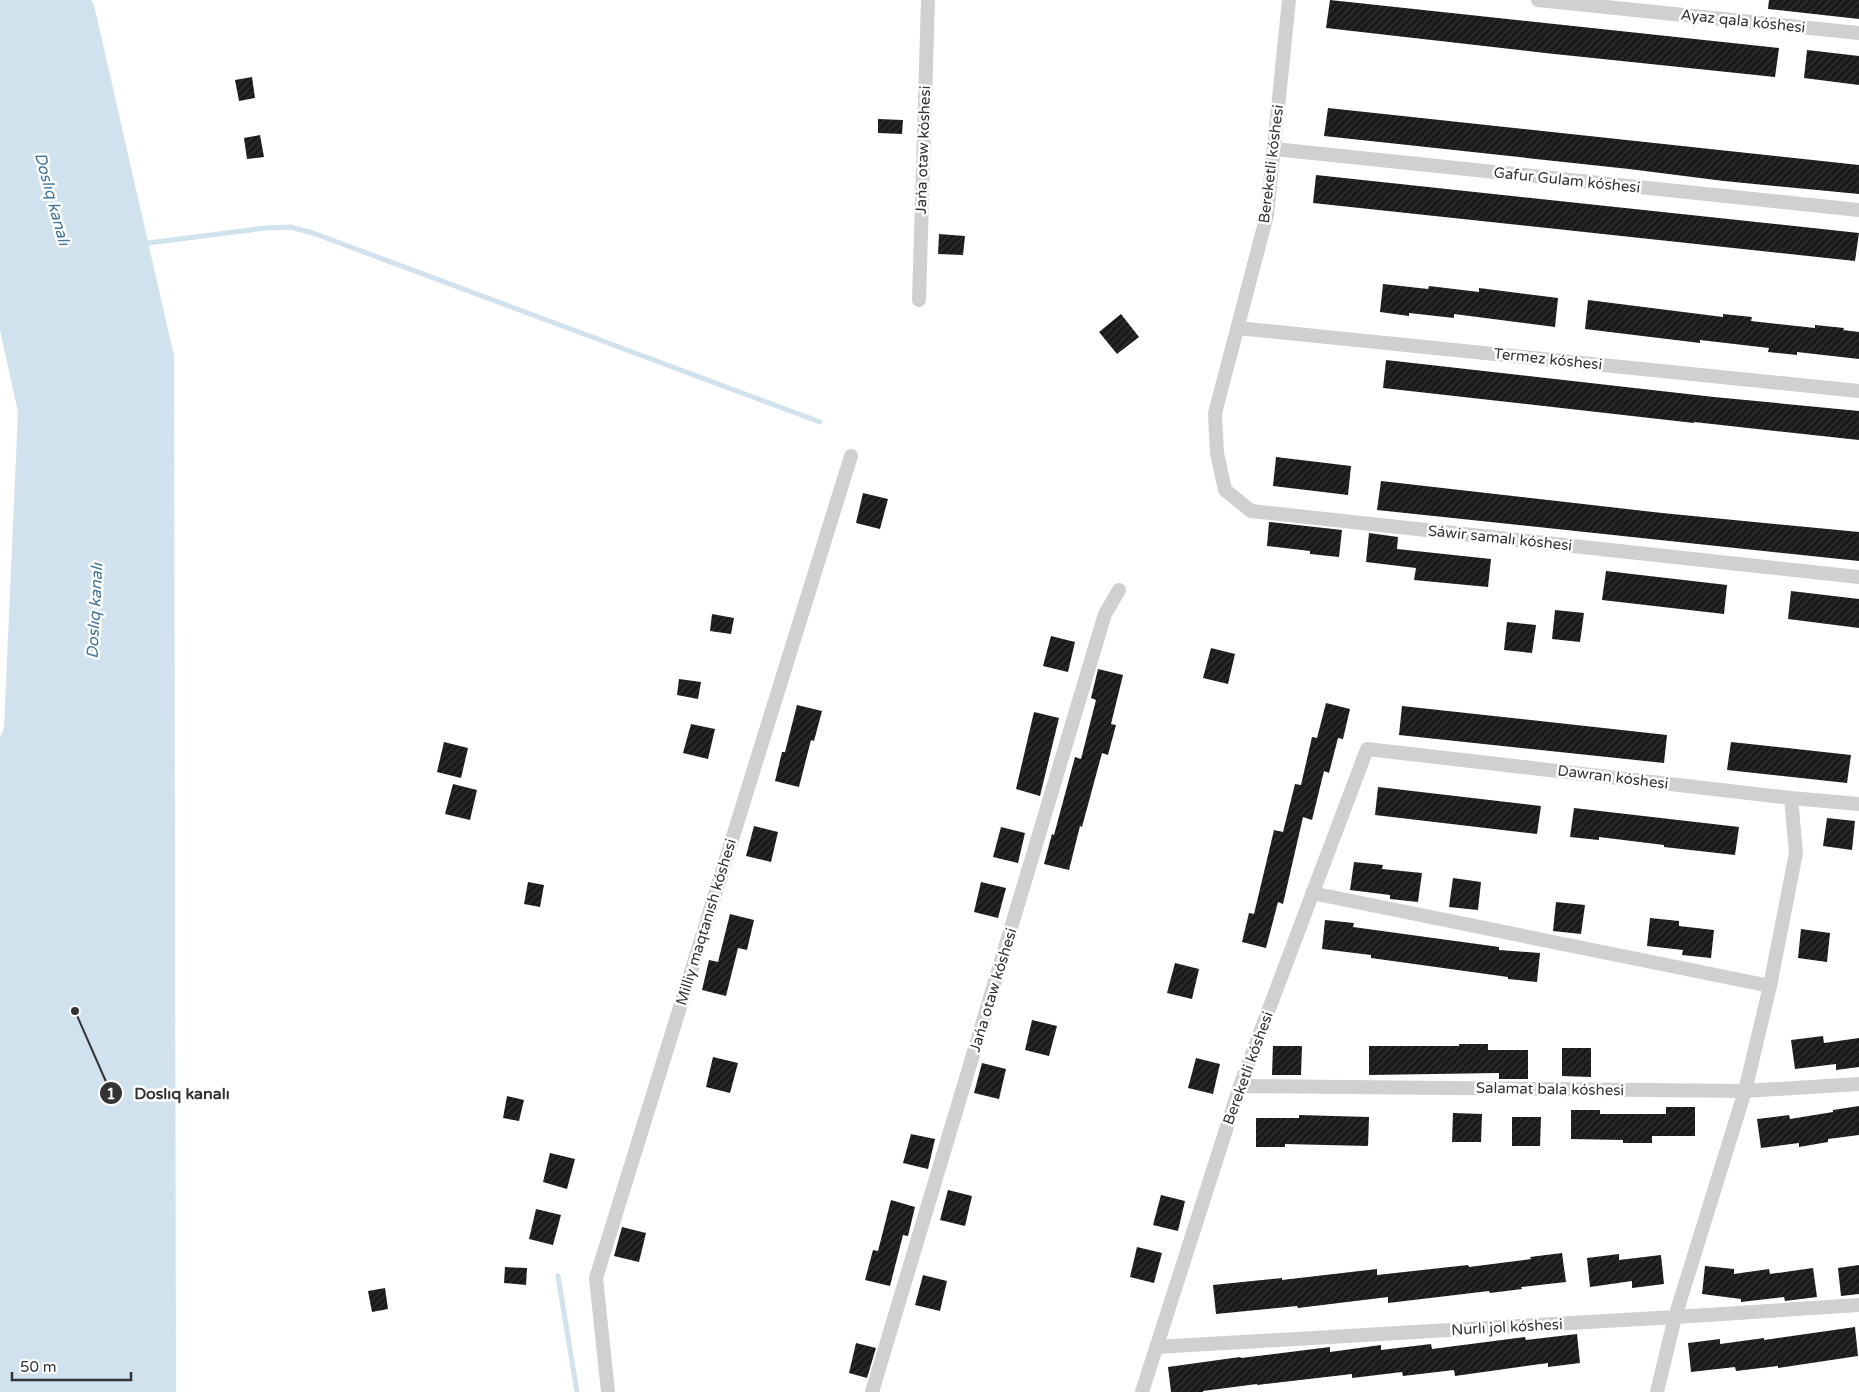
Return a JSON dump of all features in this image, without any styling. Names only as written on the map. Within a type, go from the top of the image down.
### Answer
[{"type":"street","name":"Jańa otaw kóshesi","points":[[919,300],[928,0]]},
{"type":"street","name":"Bereketli kóshesi","points":[[1215,413],[1268,215],[1289,0]]},
{"type":"street","name":"Ayaz qala kóshesi","points":[[1538,0],[1859,33]]},
{"type":"street","name":"Gafur Gulam kóshesi","points":[[1274,149],[1859,210]]},
{"type":"street","name":"Termez kóshesi","points":[[1238,328],[1859,391]]},
{"type":"street","name":"Sáwir samalı kóshesi","points":[[1215,413],[1217,453],[1225,490],[1251,511],[1859,577]]},
{"type":"street","name":"Milliy maqtanısh kóshesi","points":[[608,1392],[596,1278],[851,456]]},
{"type":"street","name":"Jańa otaw kóshesi","points":[[872,1392],[1105,614],[1118,590]]},
{"type":"street","name":"Bereketli kóshesi","points":[[1142,1392],[1240,1086],[1367,749]]},
{"type":"street","name":"Dawran kóshesi","points":[[1367,749],[1791,798],[1859,804]]},
{"type":"street","points":[[1657,1392],[1675,1317],[1745,1091],[1770,986],[1796,853],[1791,798]]},
{"type":"street","points":[[1312,892],[1770,986]]},
{"type":"street","name":"Salamat bala kóshesi","points":[[1240,1086],[1745,1091],[1859,1084]]},
{"type":"street","name":"Nurlı jol kóshesi","points":[[1156,1347],[1859,1305]]},
{"type":"water","points":[[0,0],[91,0],[94,5],[174,356],[176,1392],[0,1392],[0,738],[4,728],[18,412],[0,330]]},
{"type":"building","points":[[1330,0],[1779,48],[1775,77],[1326,28]]},
{"type":"building","points":[[1769,0],[1859,0],[1859,19],[1768,9]]},
{"type":"building","points":[[1807,50],[1859,56],[1859,85],[1804,78]]},
{"type":"building","points":[[252,77],[255,98],[239,101],[235,80]]},
{"type":"building","points":[[1328,108],[1859,165],[1859,194],[1724,181],[1324,136]]},
{"type":"building","points":[[878,119],[903,120],[902,134],[878,133]]},
{"type":"building","points":[[260,135],[264,157],[247,159],[244,138]]},
{"type":"building","points":[[1316,175],[1859,233],[1855,261],[1313,203]]},
{"type":"building","points":[[939,234],[965,236],[963,255],[938,254]]},
{"type":"building","points":[[1383,284],[1428,289],[1429,286],[1479,292],[1479,288],[1558,298],[1555,327],[1454,314],[1454,318],[1409,313],[1409,316],[1380,312]]},
{"type":"building","points":[[1588,300],[1723,317],[1723,314],[1752,317],[1751,321],[1815,328],[1815,325],[1844,328],[1843,330],[1859,332],[1859,359],[1797,352],[1797,355],[1768,352],[1769,348],[1700,340],[1700,343],[1585,329]]},
{"type":"building","points":[[1121,314],[1139,337],[1117,354],[1099,332]]},
{"type":"building","points":[[1386,360],[1714,397],[1859,411],[1859,440],[1383,388]]},
{"type":"building","points":[[1276,457],[1351,466],[1348,495],[1273,486]]},
{"type":"building","points":[[1381,481],[1662,513],[1859,532],[1859,561],[1377,510]]},
{"type":"building","points":[[863,493],[888,499],[880,529],[856,523]]},
{"type":"building","points":[[1269,522],[1342,530],[1339,557],[1310,554],[1310,551],[1267,546]]},
{"type":"building","points":[[1369,533],[1398,537],[1397,549],[1491,559],[1488,587],[1414,580],[1416,568],[1366,562]]},
{"type":"building","points":[[1606,571],[1727,585],[1724,614],[1602,600]]},
{"type":"building","points":[[1791,591],[1859,599],[1859,628],[1788,619]]},
{"type":"building","points":[[1555,610],[1584,613],[1580,642],[1552,639]]},
{"type":"building","points":[[712,614],[734,618],[731,634],[710,631]]},
{"type":"building","points":[[1507,622],[1536,625],[1532,653],[1504,650]]},
{"type":"building","points":[[1051,636],[1075,642],[1068,672],[1043,666]]},
{"type":"building","points":[[1211,648],[1235,654],[1228,684],[1203,678]]},
{"type":"building","points":[[1098,669],[1123,675],[1111,724],[1116,725],[1108,755],[1102,753],[1069,870],[1044,864],[1052,834],[1054,835],[1075,757],[1081,759],[1096,700],[1091,698]]},
{"type":"building","points":[[679,679],[701,682],[698,699],[677,695]]},
{"type":"building","points":[[1326,703],[1350,709],[1343,739],[1338,738],[1329,773],[1324,771],[1312,820],[1303,817],[1283,904],[1278,902],[1266,948],[1242,942],[1249,913],[1254,914],[1274,830],[1283,832],[1295,784],[1301,785],[1312,737],[1317,738]]},
{"type":"building","points":[[797,705],[822,711],[814,741],[811,740],[799,787],[775,781],[782,752],[785,752]]},
{"type":"building","points":[[1402,706],[1667,735],[1664,763],[1399,735]]},
{"type":"building","points":[[1034,712],[1059,718],[1040,796],[1016,789]]},
{"type":"building","points":[[691,724],[715,729],[708,759],[683,753]]},
{"type":"building","points":[[444,742],[468,748],[461,778],[437,772]]},
{"type":"building","points":[[1731,742],[1851,755],[1847,783],[1727,770]]},
{"type":"building","points":[[453,784],[477,790],[470,820],[445,814]]},
{"type":"building","points":[[1378,787],[1541,806],[1537,834],[1375,815]]},
{"type":"building","points":[[1574,808],[1739,827],[1735,855],[1599,837],[1599,840],[1570,837]]},
{"type":"building","points":[[1827,818],[1855,821],[1852,850],[1823,846]]},
{"type":"building","points":[[754,826],[778,832],[771,862],[746,856]]},
{"type":"building","points":[[1001,827],[1025,833],[1018,863],[993,857]]},
{"type":"building","points":[[1354,862],[1383,865],[1382,869],[1422,873],[1418,902],[1390,899],[1390,895],[1350,890]]},
{"type":"building","points":[[1453,878],[1481,882],[1478,910],[1449,907]]},
{"type":"building","points":[[528,882],[544,885],[540,907],[524,904]]},
{"type":"building","points":[[981,882],[1006,888],[998,918],[974,912]]},
{"type":"building","points":[[1556,902],[1585,905],[1581,934],[1553,931]]},
{"type":"building","points":[[730,914],[754,920],[747,950],[738,948],[726,996],[702,990],[709,960],[718,962]]},
{"type":"building","points":[[1650,918],[1679,921],[1679,926],[1714,930],[1711,958],[1682,955],[1683,950],[1647,946]]},
{"type":"building","points":[[1325,920],[1354,923],[1353,927],[1499,947],[1499,950],[1540,953],[1537,982],[1371,958],[1371,955],[1322,949]]},
{"type":"building","points":[[1801,929],[1830,933],[1827,962],[1798,958]]},
{"type":"building","points":[[1175,963],[1199,969],[1192,999],[1167,993]]},
{"type":"building","points":[[1032,1020],[1057,1026],[1049,1056],[1025,1050]]},
{"type":"building","points":[[1823,1036],[1824,1043],[1859,1038],[1859,1067],[1836,1070],[1836,1064],[1795,1069],[1791,1040]]},
{"type":"building","points":[[1459,1044],[1488,1044],[1488,1050],[1528,1050],[1528,1079],[1499,1079],[1499,1073],[1369,1075],[1369,1046],[1459,1046]]},
{"type":"building","points":[[1273,1046],[1302,1046],[1301,1075],[1272,1075]]},
{"type":"building","points":[[1562,1048],[1591,1048],[1591,1077],[1562,1076]]},
{"type":"building","points":[[713,1057],[738,1063],[730,1093],[706,1087]]},
{"type":"building","points":[[1196,1058],[1220,1064],[1213,1094],[1188,1088]]},
{"type":"building","points":[[982,1063],[1006,1069],[999,1099],[974,1093]]},
{"type":"building","points":[[507,1096],[524,1100],[519,1121],[503,1118]]},
{"type":"building","points":[[1859,1106],[1859,1135],[1828,1139],[1828,1142],[1799,1147],[1799,1143],[1761,1148],[1757,1119],[1789,1115],[1790,1119]]},
{"type":"building","points":[[1666,1107],[1695,1107],[1695,1136],[1652,1136],[1652,1143],[1623,1143],[1623,1140],[1571,1139],[1571,1110],[1600,1110],[1600,1114],[1666,1114]]},
{"type":"building","points":[[1453,1113],[1482,1114],[1481,1142],[1452,1142]]},
{"type":"building","points":[[1299,1115],[1369,1117],[1368,1146],[1285,1144],[1285,1147],[1256,1147],[1256,1118],[1299,1118]]},
{"type":"building","points":[[1512,1117],[1541,1117],[1540,1146],[1512,1146]]},
{"type":"building","points":[[911,1134],[935,1139],[928,1169],[903,1163]]},
{"type":"building","points":[[550,1153],[575,1159],[567,1189],[543,1182]]},
{"type":"building","points":[[948,1190],[972,1196],[965,1226],[940,1220]]},
{"type":"building","points":[[1161,1195],[1185,1201],[1178,1231],[1153,1225]]},
{"type":"building","points":[[891,1200],[915,1207],[908,1236],[903,1235],[890,1286],[865,1280],[873,1250],[878,1251]]},
{"type":"building","points":[[536,1209],[561,1215],[553,1245],[529,1239]]},
{"type":"building","points":[[622,1227],[646,1233],[639,1262],[614,1256]]},
{"type":"building","points":[[1137,1247],[1162,1253],[1154,1283],[1130,1277]]},
{"type":"building","points":[[1562,1253],[1566,1282],[1490,1293],[1489,1291],[1388,1303],[1388,1297],[1298,1308],[1297,1306],[1216,1314],[1213,1285],[1282,1278],[1282,1280],[1377,1269],[1377,1275],[1468,1265],[1469,1267]]},
{"type":"building","points":[[1619,1254],[1619,1260],[1661,1255],[1664,1284],[1632,1288],[1632,1281],[1590,1287],[1587,1258]]},
{"type":"building","points":[[1859,1265],[1859,1294],[1841,1296],[1838,1268]]},
{"type":"building","points":[[1705,1266],[1734,1269],[1734,1274],[1769,1269],[1770,1274],[1813,1268],[1817,1297],[1785,1301],[1784,1297],[1741,1302],[1741,1299],[1702,1294]]},
{"type":"building","points":[[505,1267],[527,1268],[526,1285],[504,1283]]},
{"type":"building","points":[[923,1275],[947,1281],[940,1311],[915,1305]]},
{"type":"building","points":[[385,1288],[388,1309],[372,1312],[368,1291]]},
{"type":"building","points":[[1855,1327],[1858,1356],[1778,1368],[1778,1366],[1736,1371],[1735,1367],[1691,1372],[1688,1343],[1720,1339],[1720,1344],[1764,1338],[1764,1340]]},
{"type":"building","points":[[1577,1334],[1580,1363],[1548,1367],[1548,1363],[1455,1376],[1454,1370],[1403,1376],[1402,1372],[1352,1378],[1352,1374],[1203,1392],[1171,1392],[1168,1367],[1330,1347],[1330,1352],[1381,1345],[1381,1350],[1431,1344],[1432,1349],[1525,1337],[1526,1340]]},
{"type":"building","points":[[856,1343],[876,1348],[867,1378],[849,1373]]},
{"type":"waterway","points":[[148,243],[265,228],[290,227],[313,233],[820,422]]},
{"type":"waterway","points":[[558,1276],[577,1392]]},
{"type":"place","name":"Doslıq kanalı","points":[[75,1011]]}]
